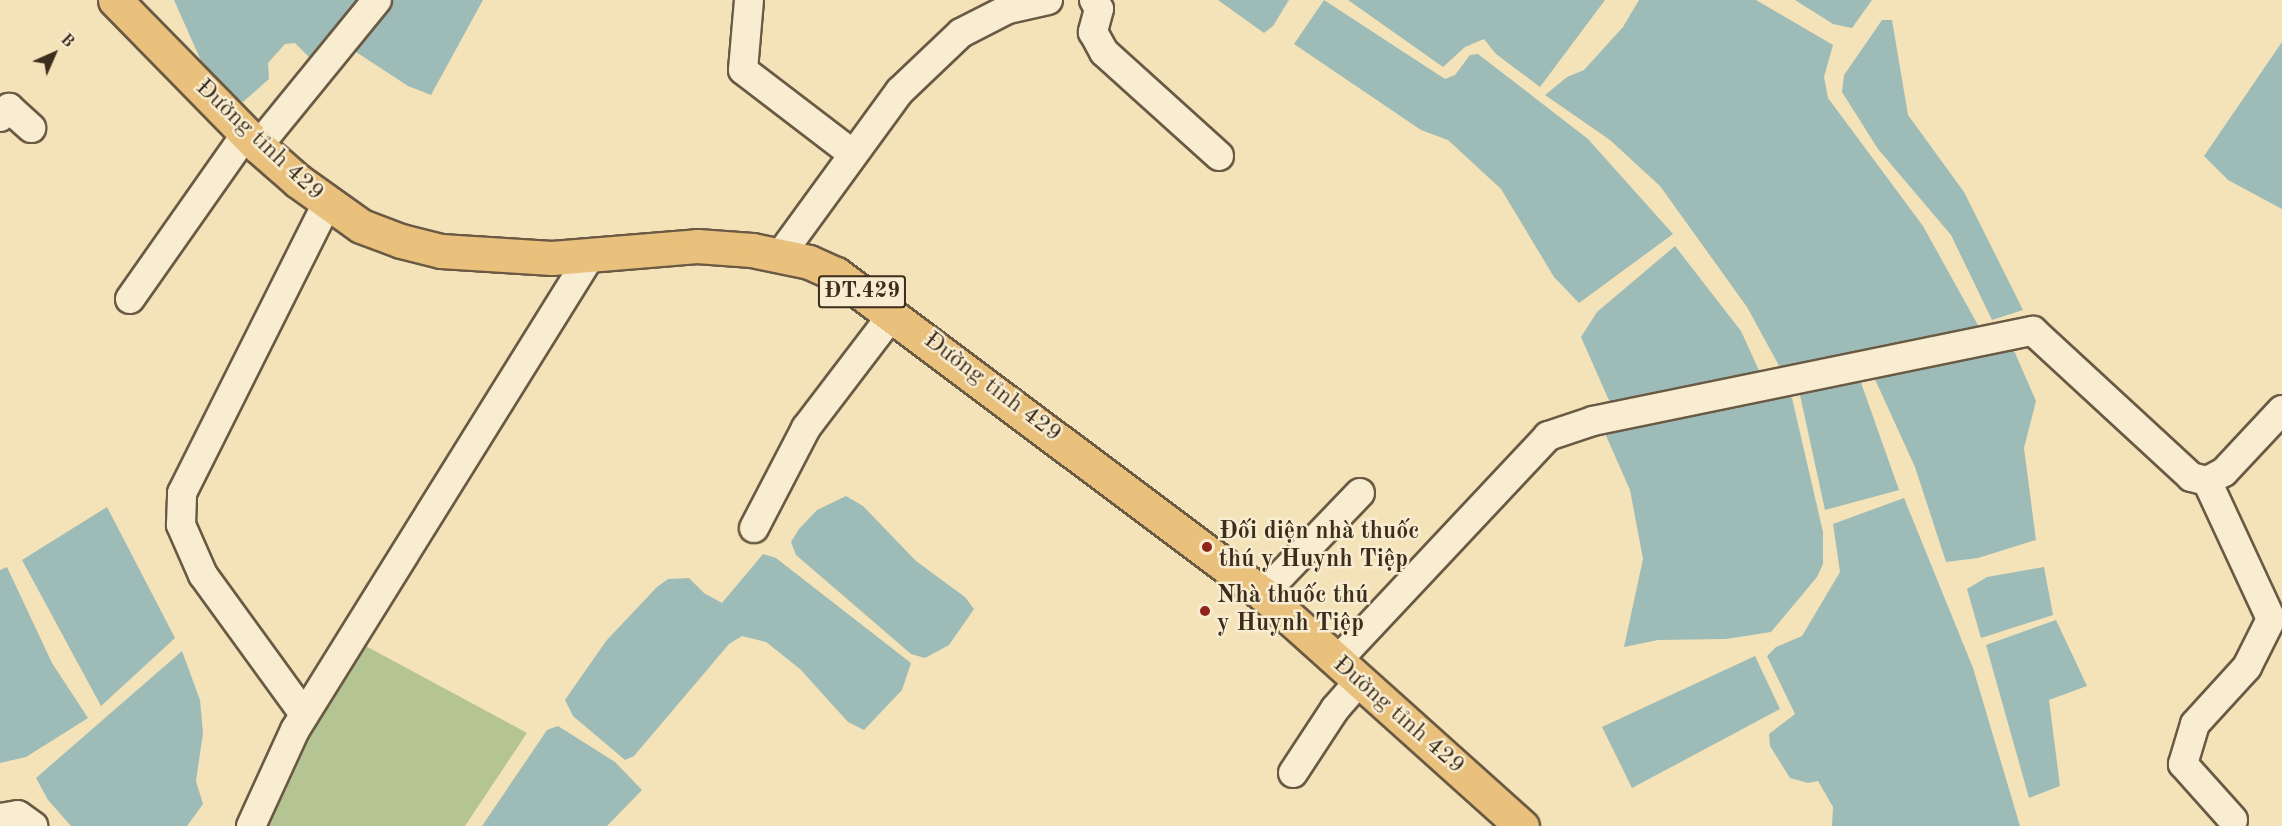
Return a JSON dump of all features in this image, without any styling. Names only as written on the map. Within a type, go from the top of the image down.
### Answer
[{"type":"main road","name":"Đường tỉnh 429","points":[[115,0],[252,140],[327,204],[361,226],[441,251],[507,257],[590,256],[697,246],[781,254],[836,274],[893,314],[1263,594],[1347,672],[1522,826]]},
{"type":"street","points":[[130,299],[252,140],[377,0]]},
{"type":"street","points":[[749,0],[743,70],[853,154]]},
{"type":"street","points":[[781,254],[900,91],[961,33],[1008,9],[1048,0]]},
{"type":"street","points":[[1094,0],[1099,9],[1093,32],[1104,52],[1219,156]]},
{"type":"street","points":[[0,117],[9,108],[31,128]]},
{"type":"street","points":[[304,714],[203,574],[181,525],[182,494],[327,204]]},
{"type":"street","points":[[252,826],[304,714],[590,256]]},
{"type":"street","points":[[754,528],[806,428],[893,314]]},
{"type":"street","points":[[1293,772],[1335,709],[1347,672],[1548,436],[1593,421],[2033,331],[2191,477],[2207,481],[2224,472],[2281,413]]},
{"type":"street","points":[[2207,481],[2271,619],[2247,667],[2195,724],[2183,764],[2233,820]]},
{"type":"street","points":[[1263,594],[1360,493]]},
{"type":"street","points":[[0,818],[18,815],[33,826]]},
{"type":"green space","points":[[360,643],[527,733],[465,826],[259,826]]},
{"type":"water","points":[[174,0],[360,0],[310,58],[295,43],[285,44],[268,63],[269,79],[243,102],[226,95],[202,63]]},
{"type":"water","points":[[389,0],[483,0],[431,95],[408,86],[350,48]]},
{"type":"water","points":[[1218,0],[1289,0],[1273,26],[1264,33]]},
{"type":"water","points":[[1324,0],[1445,79],[1455,75],[1470,55],[1478,54],[1588,139],[1673,234],[1579,303],[1554,277],[1501,189],[1448,140],[1421,130],[1294,44]]},
{"type":"water","points":[[1348,0],[1605,0],[1540,87],[1496,54],[1484,39],[1465,47],[1443,67]]},
{"type":"water","points":[[1639,0],[1756,0],[1833,45],[1824,77],[1828,98],[1923,226],[1979,327],[1783,373],[1747,307],[1660,186],[1610,140],[1545,95],[1567,77],[1584,70],[1623,27]]},
{"type":"water","points":[[1795,0],[1872,0],[1852,28],[1833,24]]},
{"type":"water","points":[[1882,20],[1892,20],[1908,115],[1964,192],[2023,310],[1992,320],[1951,235],[1878,149],[1842,92],[1844,75]]},
{"type":"water","points":[[2282,42],[2282,209],[2228,180],[2204,156]]},
{"type":"water","points":[[1675,246],[1741,331],[1762,377],[1611,405],[1581,337],[1597,312]]},
{"type":"water","points":[[2012,346],[2036,401],[2024,448],[2036,540],[1978,558],[1946,562],[1915,467],[1873,375]]},
{"type":"water","points":[[1859,377],[1899,490],[1825,510],[1800,395]]},
{"type":"water","points":[[1786,394],[1792,398],[1823,532],[1823,564],[1817,577],[1771,632],[1726,639],[1658,640],[1624,647],[1643,559],[1630,490],[1604,431]]},
{"type":"water","points":[[846,496],[863,506],[916,561],[965,597],[974,609],[949,645],[925,658],[911,654],[796,555],[791,542],[799,529],[817,510]]},
{"type":"water","points":[[1904,498],[1973,668],[2020,826],[1832,826],[1833,807],[1818,781],[1808,783],[1790,778],[1770,746],[1769,734],[1795,714],[1767,656],[1776,647],[1802,636],[1840,572],[1833,524]]},
{"type":"water","points":[[107,507],[175,638],[101,706],[22,560]]},
{"type":"water","points":[[763,554],[776,558],[911,663],[902,690],[864,730],[848,722],[800,669],[766,642],[742,636],[729,644],[634,756],[625,760],[573,716],[565,700],[606,641],[657,587],[668,579],[689,578],[704,593],[722,603]]},
{"type":"water","points":[[7,567],[52,663],[88,718],[26,757],[0,763],[0,570]]},
{"type":"water","points":[[2044,567],[2053,615],[1981,638],[1967,589],[1987,577]]},
{"type":"water","points":[[2056,620],[2087,686],[2049,700],[2060,786],[2029,798],[1986,645]]},
{"type":"water","points":[[182,651],[200,700],[203,733],[196,781],[203,804],[187,826],[71,826],[48,800],[36,778]]},
{"type":"water","points":[[1755,656],[1780,709],[1632,788],[1602,727]]},
{"type":"water","points":[[558,726],[615,762],[642,790],[607,826],[482,826],[547,730]]},
{"type":"place","name":"Đối diện nhà thuốc thú y Huynh Tiệp","points":[[1207,547]]},
{"type":"place","name":"Nhà thuốc thú y Huynh Tiệp","points":[[1205,611]]}]
